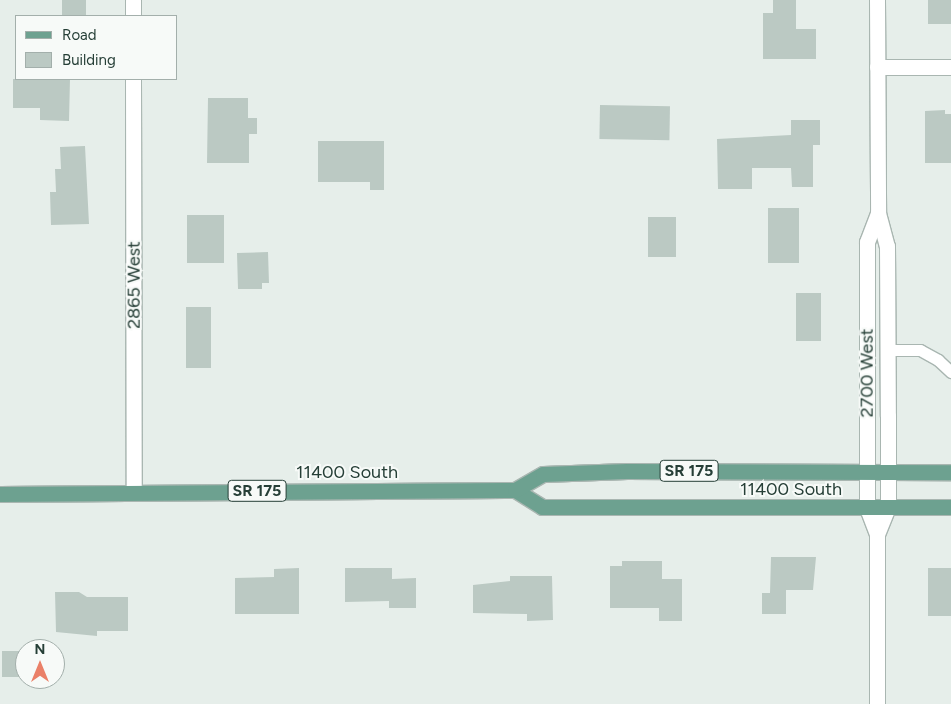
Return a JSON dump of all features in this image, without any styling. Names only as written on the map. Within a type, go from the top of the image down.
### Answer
[{"type":"main road","points":[[133,0],[133,15]]},
{"type":"main road","name":"2700 West","points":[[877,0],[878,213],[888,246],[888,508],[877,534]]},
{"type":"main road","points":[[877,67],[951,67]]},
{"type":"main road","name":"2865 West","points":[[133,80],[134,491]]},
{"type":"main road","name":"2700 West","points":[[877,704],[877,534],[867,508],[867,242],[878,213]]},
{"type":"main road","name":"11400 South","points":[[0,494],[134,491],[515,490],[543,474],[867,470],[951,472]]},
{"type":"main road","name":"11400 South","points":[[515,490],[542,507],[951,508]]},
{"type":"lane","points":[[887,350],[920,350],[938,360],[951,372]]},
{"type":"building","points":[[62,0],[86,0],[86,15],[62,15]]},
{"type":"building","points":[[773,0],[796,0],[796,29],[816,29],[816,59],[763,59],[763,13],[773,13]]},
{"type":"building","points":[[928,0],[951,0],[951,24],[928,24]]},
{"type":"building","points":[[13,79],[70,80],[69,121],[40,120],[40,108],[13,108]]},
{"type":"building","points":[[208,98],[248,98],[248,118],[257,118],[257,134],[249,134],[249,163],[207,163]]},
{"type":"building","points":[[600,105],[670,106],[669,140],[599,139]]},
{"type":"building","points":[[945,110],[945,114],[951,114],[951,163],[925,163],[925,111]]},
{"type":"building","points":[[791,120],[820,120],[820,145],[813,145],[813,187],[792,187],[791,168],[752,168],[752,189],[718,189],[717,139],[791,135]]},
{"type":"building","points":[[318,141],[384,141],[384,190],[370,190],[370,182],[318,182]]},
{"type":"building","points":[[85,146],[89,224],[51,225],[50,192],[56,192],[55,169],[61,169],[60,147]]},
{"type":"building","points":[[768,208],[799,208],[799,263],[768,263]]},
{"type":"building","points":[[187,215],[224,215],[224,263],[187,263]]},
{"type":"building","points":[[648,217],[676,217],[676,257],[648,257]]},
{"type":"building","points":[[268,252],[269,283],[262,283],[262,289],[238,289],[237,253]]},
{"type":"building","points":[[796,293],[821,293],[821,341],[796,341]]},
{"type":"building","points":[[186,307],[211,307],[211,368],[186,368]]},
{"type":"building","points":[[771,557],[816,557],[813,590],[786,590],[786,614],[762,614],[762,593],[770,593]]},
{"type":"building","points":[[622,561],[662,561],[662,579],[682,579],[682,621],[659,621],[659,608],[610,608],[610,566],[622,566]]},
{"type":"building","points":[[299,568],[299,614],[235,614],[235,578],[274,577],[274,569]]},
{"type":"building","points":[[345,568],[392,568],[392,579],[416,578],[416,608],[389,608],[389,601],[345,602]]},
{"type":"building","points":[[928,568],[951,568],[951,616],[928,616]]},
{"type":"building","points":[[510,576],[552,576],[553,620],[527,621],[527,614],[473,613],[473,585],[510,581]]},
{"type":"building","points":[[55,592],[79,592],[87,597],[128,597],[128,631],[97,631],[97,636],[56,632]]},
{"type":"building","points":[[2,651],[15,651],[15,677],[2,677]]}]
